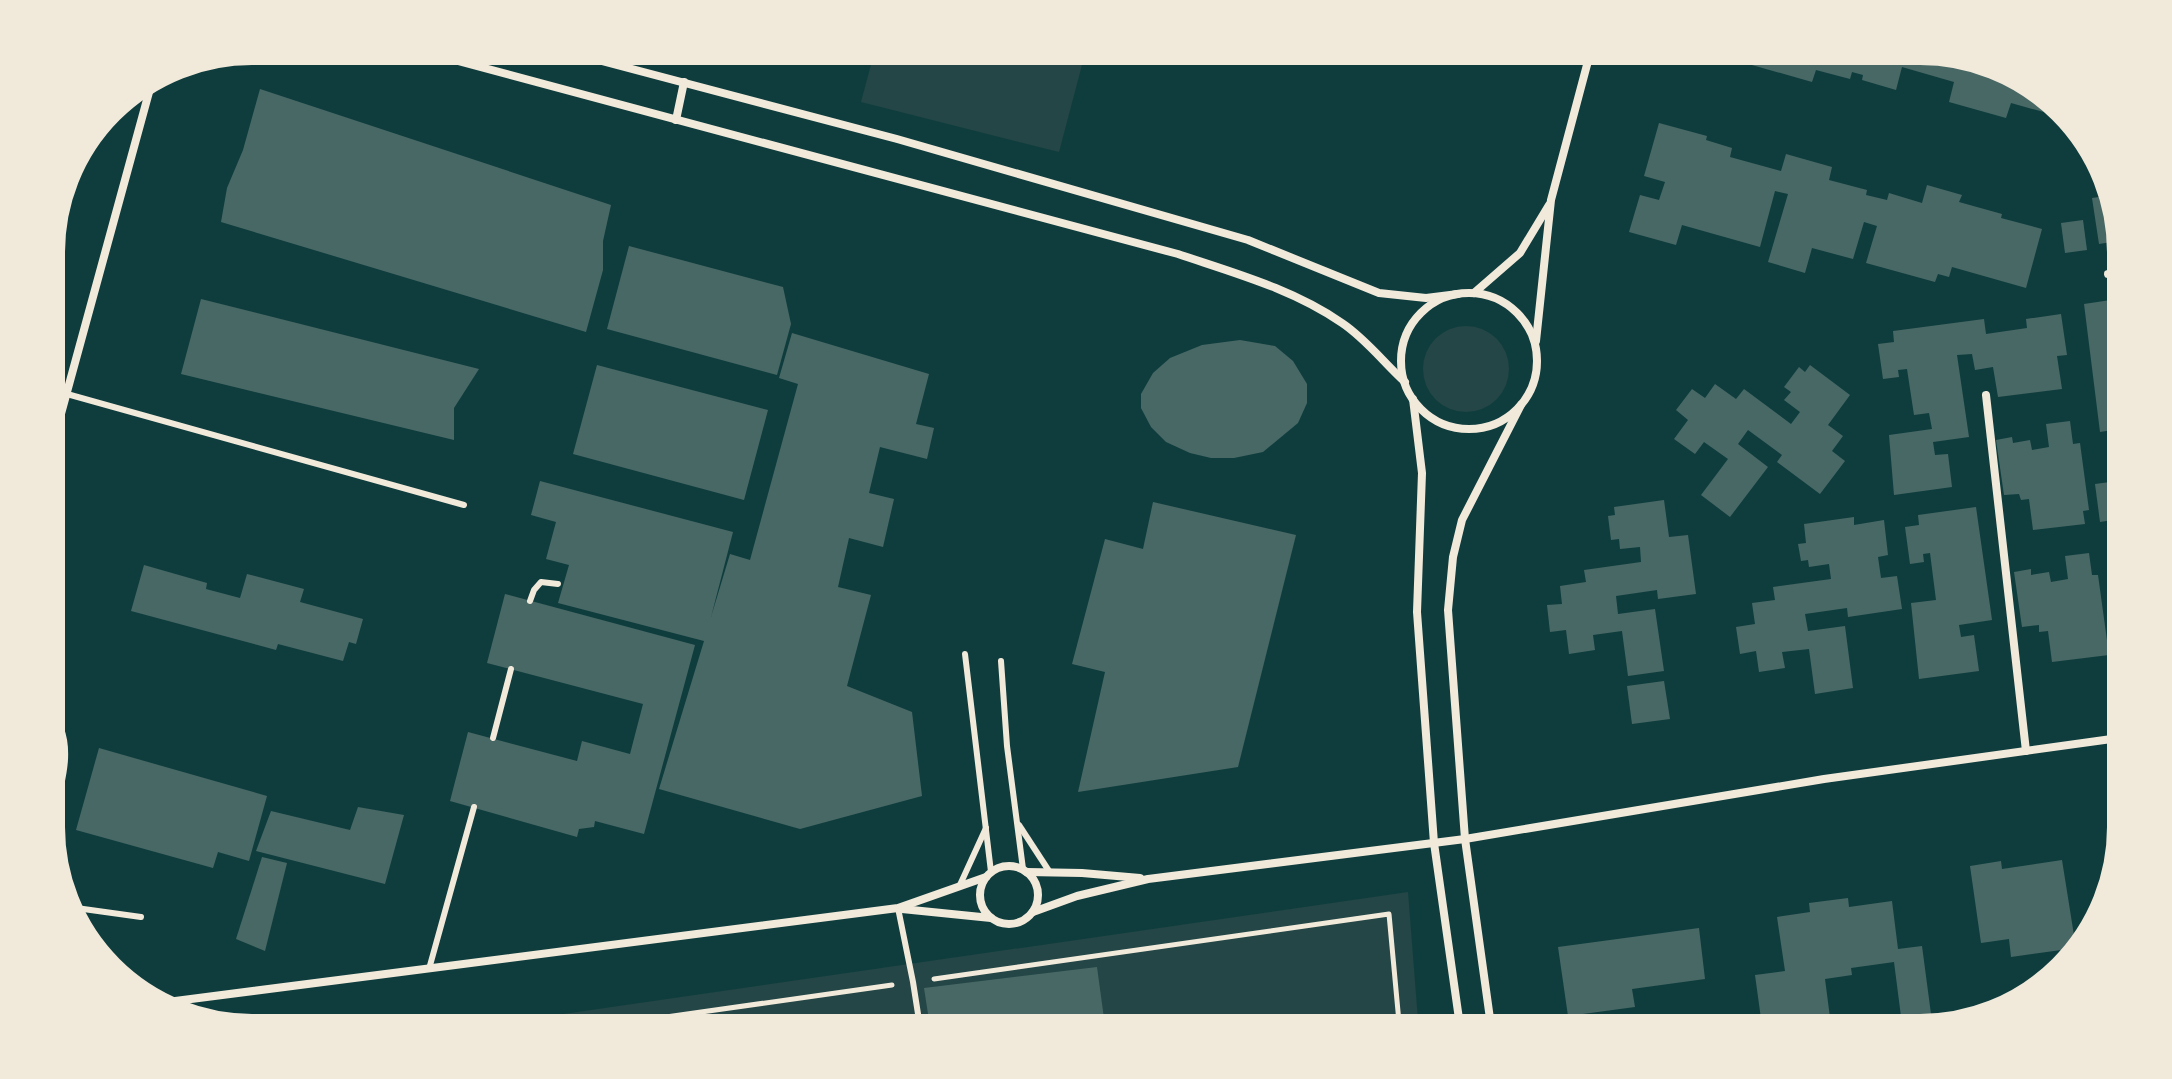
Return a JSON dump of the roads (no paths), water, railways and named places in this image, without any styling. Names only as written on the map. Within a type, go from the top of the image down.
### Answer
[{"type":"street","points":[[454,60],[1178,254],[1271,285],[1345,324],[1405,382]]},
{"type":"street","points":[[599,60],[897,139],[1248,240],[1379,293],[1426,298],[1474,293],[1499,300],[1513,309],[1525,322],[1535,345],[1538,359],[1534,380],[1462,520],[1453,557],[1448,610],[1465,839],[1490,1019]]},
{"type":"street","points":[[1535,345],[1551,200],[1588,60]]},
{"type":"street","points":[[676,120],[684,82]]},
{"type":"street","points":[[60,419],[150,89]]},
{"type":"street","points":[[1474,293],[1520,253],[1551,200]]},
{"type":"street","points":[[2108,274],[2112,274]]},
{"type":"street","points":[[1458,294],[1431,304],[1411,325],[1401,353],[1405,382],[1413,399],[1422,473],[1417,612],[1434,843],[1459,1019]]},
{"type":"street","points":[[1986,395],[2026,751]]},
{"type":"street","points":[[1413,399],[1432,418],[1466,429],[1492,425],[1508,417],[1521,405]]},
{"type":"street","points":[[898,908],[991,918],[1014,924],[1033,912],[1077,896],[1148,879],[1465,839],[1824,779],[2112,739]]},
{"type":"street","points":[[173,1001],[898,908],[1007,866],[1025,871],[1148,879]]},
{"type":"street","points":[[1025,871],[1038,891],[1033,912]]},
{"type":"street","points":[[989,875],[982,884],[981,899],[991,918]]},
{"type":"lane","points":[[67,394],[464,505]]},
{"type":"lane","points":[[530,601],[541,582],[558,584]]},
{"type":"lane","points":[[965,654],[987,825],[989,875]]},
{"type":"lane","points":[[1001,661],[1007,746],[1025,871]]},
{"type":"lane","points":[[493,738],[511,669]]},
{"type":"lane","points":[[60,730],[66,744],[60,787]]},
{"type":"lane","points":[[429,969],[474,807]]},
{"type":"lane","points":[[1017,822],[1049,871]]},
{"type":"lane","points":[[959,887],[987,825]]},
{"type":"lane","points":[[78,908],[141,917]]},
{"type":"lane","points":[[898,908],[919,1019]]}]
